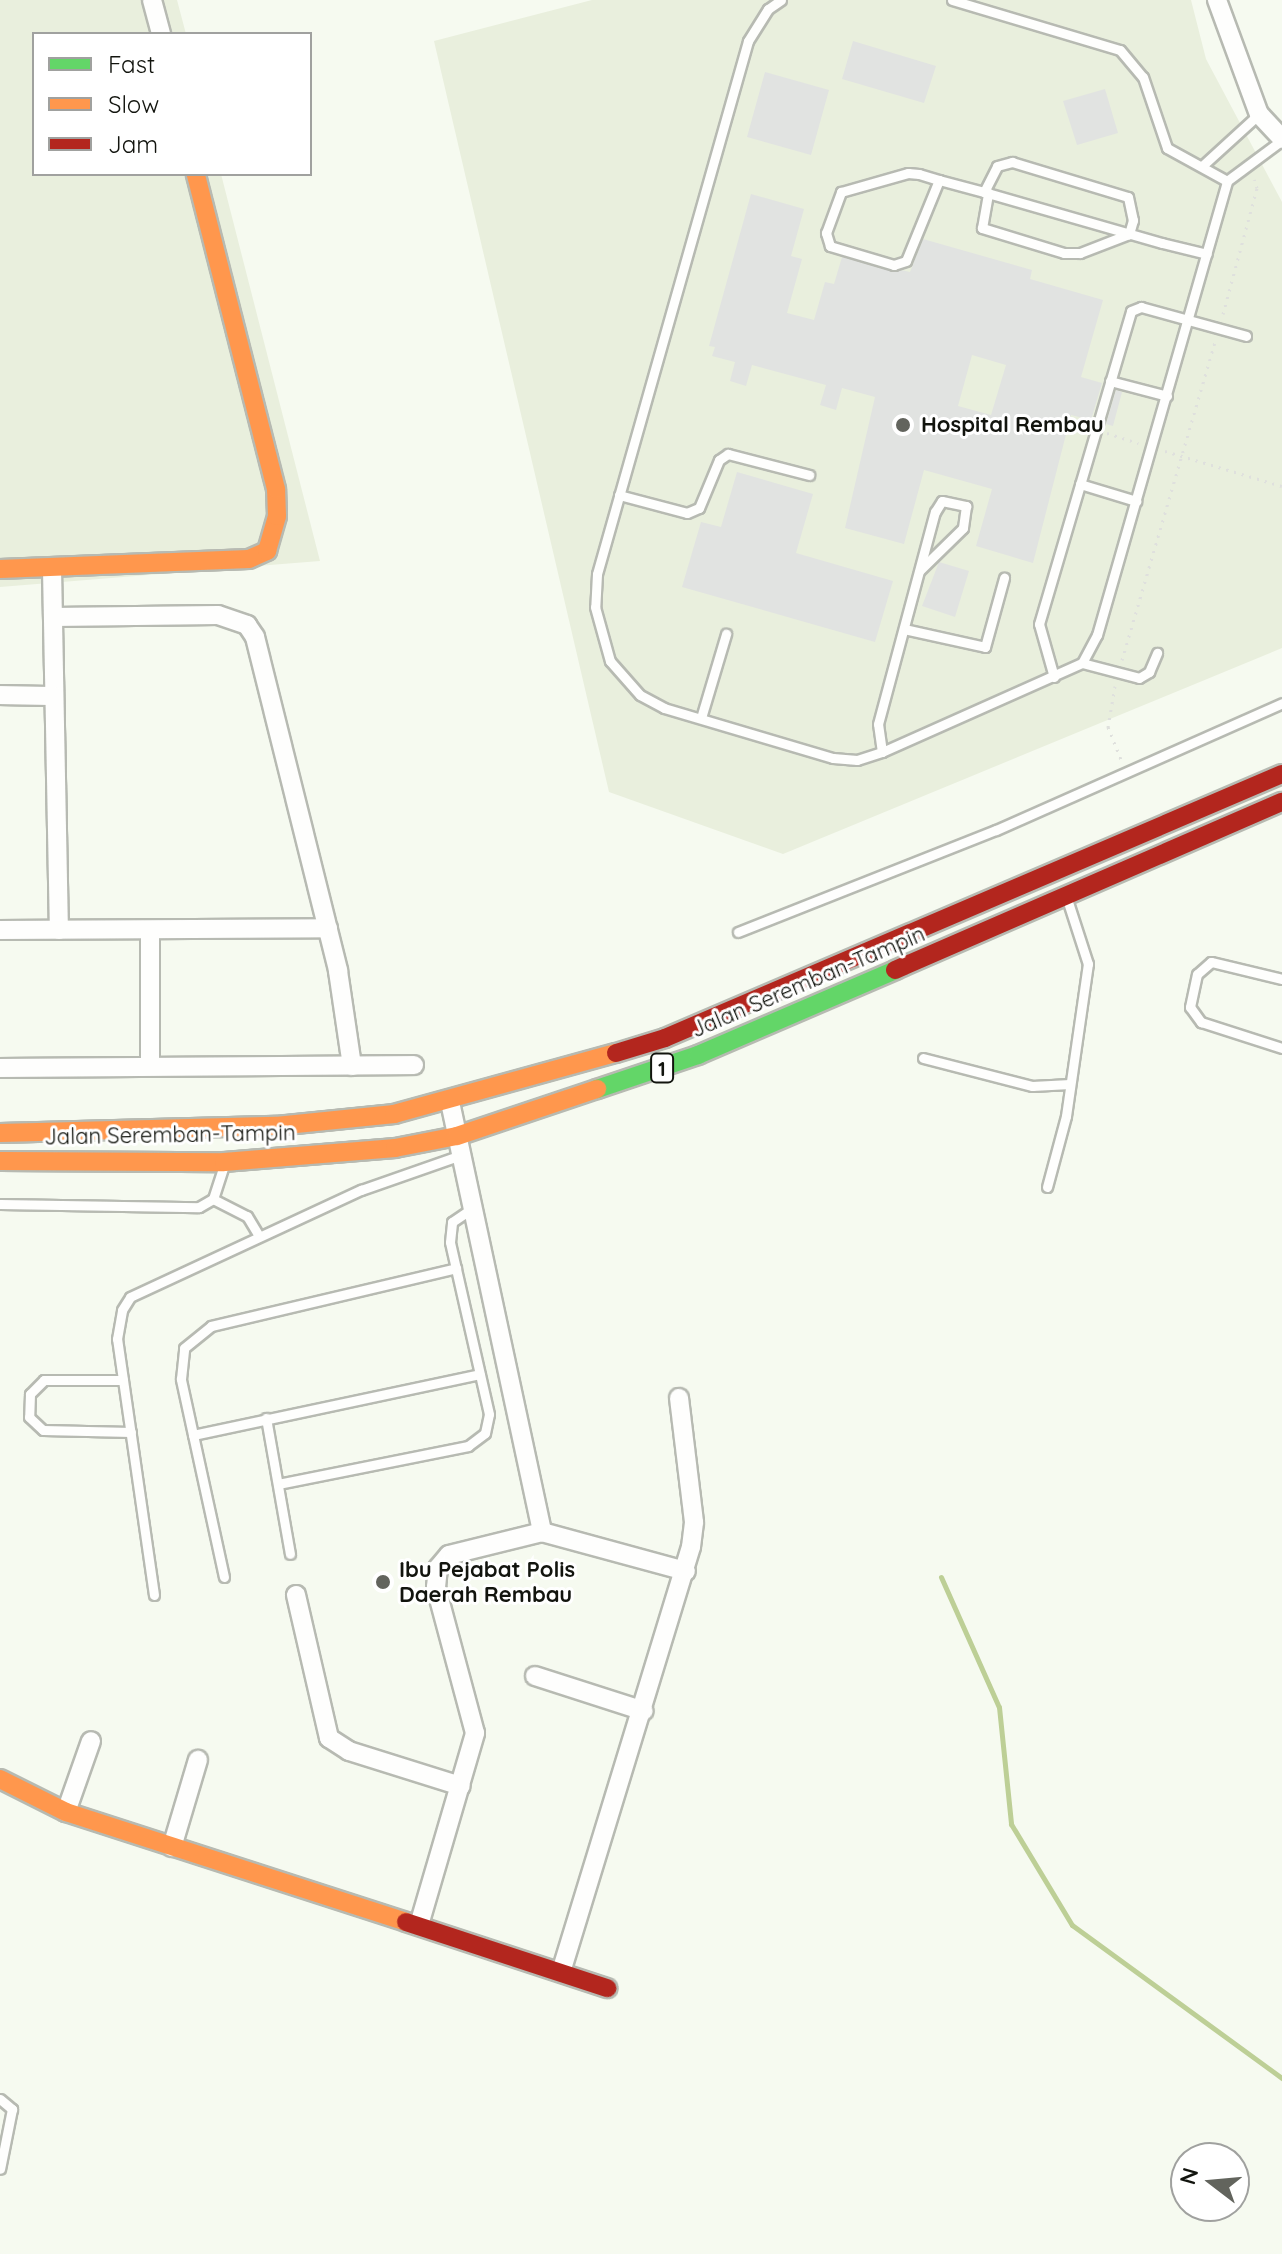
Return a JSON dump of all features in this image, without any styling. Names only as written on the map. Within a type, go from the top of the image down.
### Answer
[{"type":"main road","points":[[0,569],[249,559],[267,551],[274,534],[276,489],[197,176]]},
{"type":"main road","name":"Jalan Seremban-Tampin","points":[[0,1133],[276,1126],[450,1102],[665,1038],[1282,774]]},
{"type":"main road","name":"Jalan Seremban-Tampin","points":[[0,1161],[224,1162],[395,1148],[457,1136],[698,1055],[1067,898],[1282,802]]},
{"type":"main road","points":[[0,1779],[66,1812],[607,1988]]},
{"type":"street","points":[[152,0],[160,32]]},
{"type":"street","points":[[1217,0],[1259,114],[1282,140]]},
{"type":"street","points":[[52,569],[59,930]]},
{"type":"street","points":[[53,617],[218,615],[247,625],[255,637],[328,928],[351,1035],[352,1066]]},
{"type":"street","points":[[0,695],[54,696]]},
{"type":"street","points":[[0,930],[328,928]]},
{"type":"street","points":[[150,931],[150,1066]]},
{"type":"street","points":[[0,1068],[414,1065]]},
{"type":"street","points":[[450,1102],[542,1532]]},
{"type":"street","points":[[561,1972],[686,1571],[694,1522],[679,1398]]},
{"type":"street","points":[[419,1925],[475,1733],[436,1587],[438,1568],[449,1555],[542,1532],[686,1571]]},
{"type":"street","points":[[296,1595],[329,1738],[349,1751],[461,1786]]},
{"type":"street","points":[[535,1676],[644,1711]]},
{"type":"street","points":[[66,1812],[91,1741]]},
{"type":"street","points":[[172,1847],[198,1760]]},
{"type":"lane","points":[[781,0],[768,9],[748,41],[597,574],[595,607],[605,648],[621,677],[640,695],[701,718],[833,758],[857,760],[882,752],[1082,663],[1097,635],[1227,181],[1282,140]]},
{"type":"lane","points":[[952,0],[1120,50],[1143,77],[1167,148],[1227,181]]},
{"type":"lane","points":[[1202,166],[1259,114]]},
{"type":"lane","points":[[997,166],[1026,166],[1128,197],[1134,210],[1129,234],[1072,254],[999,234],[980,224],[986,193],[997,166]]},
{"type":"lane","points":[[939,180],[906,261],[894,265],[830,246],[826,233],[841,192],[895,175],[939,180],[1207,254]]},
{"type":"lane","points":[[1054,677],[1039,624],[1131,311],[1141,307],[1246,336]]},
{"type":"lane","points":[[1110,381],[1167,396]]},
{"type":"lane","points":[[619,495],[687,513],[699,508],[719,460],[728,454],[809,475]]},
{"type":"lane","points":[[1080,484],[1136,501]]},
{"type":"lane","points":[[882,752],[878,724],[920,570],[942,501],[966,506],[969,518],[963,528],[920,570]]},
{"type":"lane","points":[[904,629],[985,647],[1004,578]]},
{"type":"lane","points":[[701,718],[726,634]]},
{"type":"lane","points":[[1082,663],[1139,678],[1149,672],[1157,653]]},
{"type":"lane","points":[[738,932],[1127,772],[1282,703]]},
{"type":"lane","points":[[1047,1187],[1070,1084],[1088,964],[1067,898]]},
{"type":"lane","points":[[1282,979],[1211,962],[1197,974],[1190,1007],[1201,1022],[1282,1048]]},
{"type":"lane","points":[[923,1058],[1032,1086],[1070,1084]]},
{"type":"lane","points":[[154,1595],[118,1331],[130,1297],[409,1170],[461,1155]]},
{"type":"lane","points":[[0,1204],[199,1207],[213,1199],[224,1162]]},
{"type":"lane","points":[[213,1199],[247,1216],[259,1236]]},
{"type":"lane","points":[[278,1484],[468,1446],[485,1433],[489,1414],[456,1268],[452,1222],[473,1208]]},
{"type":"lane","points":[[224,1577],[180,1365],[184,1348],[211,1326],[456,1268]]},
{"type":"lane","points":[[193,1435],[480,1374]]},
{"type":"lane","points":[[123,1380],[44,1380],[30,1394],[29,1417],[43,1430],[131,1432]]},
{"type":"lane","points":[[266,1418],[290,1554]]},
{"type":"lane","points":[[0,2099],[12,2109],[0,2169]]},
{"type":"path","points":[[1127,772],[1108,727],[1118,673],[1183,456],[1257,188],[1249,164]]},
{"type":"path","points":[[1096,430],[1282,486]]},
{"type":"shaded area","points":[[0,0],[177,0],[185,32],[32,32],[32,176],[222,176],[320,561],[0,587]]},
{"type":"shaded area","name":"Hospital Rembau","points":[[592,0],[1191,0],[1206,59],[1282,202],[1282,648],[783,854],[609,792],[434,41]]},
{"type":"building","points":[[853,41],[936,66],[924,103],[842,79]]},
{"type":"building","points":[[765,72],[829,90],[811,155],[747,137]]},
{"type":"building","points":[[1105,89],[1118,133],[1077,145],[1063,101]]},
{"type":"building","points":[[751,194],[804,209],[791,256],[802,259],[787,313],[814,320],[825,282],[834,284],[842,257],[910,272],[923,239],[1032,270],[1030,279],[1103,300],[1081,377],[1102,383],[1091,420],[1071,415],[1033,563],[976,546],[992,489],[924,470],[904,544],[845,528],[875,397],[842,388],[836,410],[820,405],[826,385],[752,365],[746,386],[730,381],[735,362],[712,356],[715,347],[709,346]],"holes":[[[972,355],[1006,365],[991,415],[958,406]]]},
{"type":"building","points":[[1116,390],[1122,392],[1113,426],[1106,424]]},
{"type":"building","points":[[737,472],[813,494],[796,553],[893,581],[875,642],[682,587],[701,522],[721,527]]},
{"type":"building","points":[[939,562],[969,571],[955,617],[922,606]]},
{"type":"waterway","points":[[941,1577],[999,1707],[1011,1824],[1072,1925],[1282,2078]]},
{"type":"traffic: fast","points":[[597,1089],[698,1055],[895,970]]},
{"type":"traffic: slow","points":[[0,569],[249,559],[267,551],[277,516],[276,489],[197,176]]},
{"type":"traffic: slow","points":[[0,1133],[276,1126],[394,1114],[616,1053]]},
{"type":"traffic: slow","points":[[0,1161],[224,1162],[395,1148],[457,1136],[597,1089]]},
{"type":"traffic: slow","points":[[0,1779],[66,1812],[406,1922]]},
{"type":"traffic: jam","points":[[616,1053],[665,1038],[1282,774]]},
{"type":"traffic: jam","points":[[895,970],[1282,802]]},
{"type":"traffic: jam","points":[[406,1922],[607,1988]]},
{"type":"place","name":"Hospital Rembau","points":[[903,425]]},
{"type":"place","name":"Ibu Pejabat Polis Daerah Rembau","points":[[383,1582]]}]
